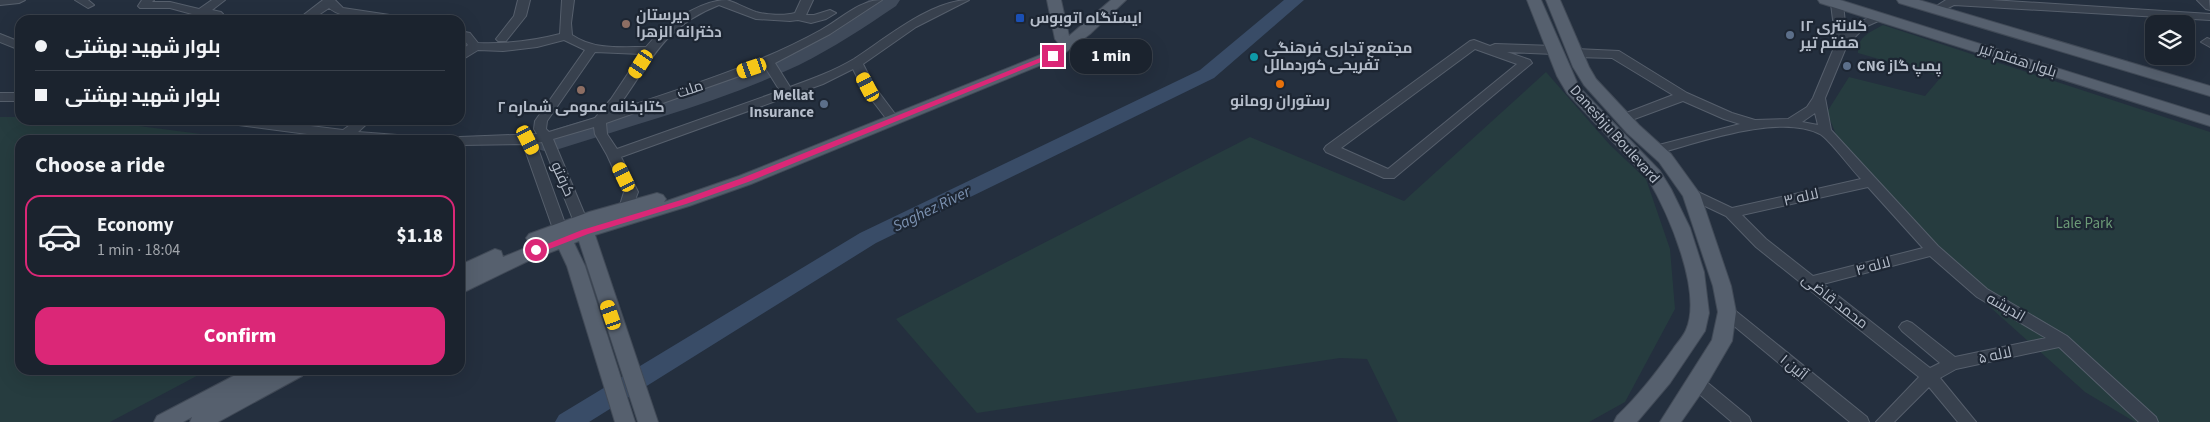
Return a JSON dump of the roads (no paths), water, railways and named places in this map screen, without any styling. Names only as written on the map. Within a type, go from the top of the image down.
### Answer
[{"type":"main road","points":[[1054,0],[1065,41]]},
{"type":"main road","points":[[583,226],[684,202],[745,180],[1053,56],[1065,41],[1107,0]]},
{"type":"main road","points":[[465,271],[518,245],[561,234],[583,226],[628,205],[703,186],[1044,53],[1065,41],[1119,0]]},
{"type":"main road","name":"Daneshju Boulevard","points":[[1534,0],[1565,76],[1573,90],[1654,175],[1663,188],[1684,236],[1698,284],[1700,304],[1696,329],[1644,403],[1624,422]]},
{"type":"main road","name":"Daneshju Boulevard","points":[[1553,0],[1590,82],[1602,97],[1625,118],[1633,129],[1656,150],[1674,170],[1691,194],[1698,210],[1728,312],[1722,341],[1697,383],[1670,422]]},
{"type":"main road","name":"بلوار هفتم تیر","points":[[1904,0],[2210,91]]},
{"type":"main road","name":"بلوار هفتم تیر","points":[[1831,2],[1926,30],[2210,121]]},
{"type":"main road","points":[[1926,30],[1936,10]]},
{"type":"main road","points":[[1555,51],[1576,53]]},
{"type":"main road","points":[[583,226],[584,264],[625,422]]},
{"type":"main road","points":[[561,234],[584,264],[648,422]]},
{"type":"main road","points":[[465,284],[561,234]]},
{"type":"main road","points":[[164,422],[253,375]]},
{"type":"main road","points":[[200,422],[286,375]]},
{"type":"street","points":[[0,2],[19,0]]},
{"type":"street","points":[[148,0],[144,6],[170,4],[194,15]]},
{"type":"street","points":[[197,15],[219,0]]},
{"type":"street","points":[[502,38],[520,16],[524,0]]},
{"type":"street","points":[[568,0],[565,23],[566,36],[577,45],[592,49],[650,51]]},
{"type":"street","points":[[800,16],[807,0]]},
{"type":"street","name":"ملت","points":[[465,141],[528,140],[546,137],[599,121],[768,62],[826,32],[876,0]]},
{"type":"street","points":[[614,155],[819,80],[856,64],[912,25],[963,0]]},
{"type":"street","points":[[1936,10],[1950,0],[2123,13],[2210,17]]},
{"type":"street","points":[[2112,0],[2123,13]]},
{"type":"street","points":[[2204,0],[2210,6]]},
{"type":"street","points":[[310,15],[329,2],[340,11],[368,15]]},
{"type":"street","points":[[628,205],[631,192],[614,155],[601,134],[599,121],[614,105],[650,51],[670,28],[698,3],[728,2],[756,16],[790,18],[800,16],[806,20],[830,13]]},
{"type":"street","points":[[1831,2],[1842,43]]},
{"type":"street","points":[[206,15],[217,14]]},
{"type":"street","points":[[1791,123],[1811,110],[1819,98],[1842,43],[1861,25],[1881,16]]},
{"type":"street","points":[[465,35],[475,46]]},
{"type":"street","points":[[465,53],[475,46],[520,45],[566,36]]},
{"type":"street","points":[[0,38],[15,44]]},
{"type":"street","points":[[1474,44],[1486,48],[1526,63],[1389,176],[1331,148],[1474,44]]},
{"type":"street","points":[[1486,48],[1555,51]]},
{"type":"street","points":[[546,137],[540,129],[541,121],[592,49]]},
{"type":"street","points":[[1501,54],[1555,51]]},
{"type":"street","points":[[1576,53],[1615,54],[1683,96],[1728,116],[1755,124]]},
{"type":"street","points":[[768,62],[787,92]]},
{"type":"street","points":[[856,64],[868,87],[889,114]]},
{"type":"street","points":[[1625,118],[1683,96]]},
{"type":"street","points":[[0,97],[15,97]]},
{"type":"street","points":[[1656,150],[1755,124],[1791,123],[1825,131],[1819,98]]},
{"type":"street","points":[[299,125],[345,135],[358,125]]},
{"type":"street","name":"اندیشه","points":[[1825,131],[1934,250],[1982,293],[2062,340],[2150,422]]},
{"type":"street","name":"کرفتو","points":[[546,137],[583,226]]},
{"type":"street","points":[[528,140],[561,234]]},
{"type":"street","name":"لاله ۳","points":[[1731,213],[1872,181]]},
{"type":"street","name":"محمد قاضی","points":[[1691,194],[1731,213],[1760,243],[1812,282],[1929,376],[1968,422]]},
{"type":"street","name":"لاله ۴","points":[[1812,282],[1934,250]]},
{"type":"street","name":"آئین ۱","points":[[1728,312],[1861,422]]},
{"type":"street","points":[[1907,327],[1952,364]]},
{"type":"street","name":"لاله ۵","points":[[1884,422],[1929,376],[1952,364],[2062,340]]},
{"type":"street","points":[[1697,383],[1743,422]]},
{"type":"waterway","name":"Saghez River","points":[[568,422],[868,238],[1207,74],[1295,0]]},
{"type":"place","name":"ایستگاه اتوبوس","points":[[1020,18]]},
{"type":"place","name":"دیرستان دخترانه الزهرا","points":[[626,24]]},
{"type":"place","name":"کلانتری ۱۲ هفتم تیر","points":[[1790,35]]},
{"type":"place","name":"مجتمع تجاری فرهنگی تفریحی کوردمالل","points":[[1254,57]]},
{"type":"place","name":"CNG پمپ گاز","points":[[1847,66]]},
{"type":"place","name":"رستوران رومانو","points":[[1280,84]]},
{"type":"place","name":"کتابخانه عمومی شماره ۲","points":[[581,90]]},
{"type":"place","name":"Mellat Insurance","points":[[824,104]]},
{"type":"park label","name":"Lale Park","points":[[2084,223]]}]
